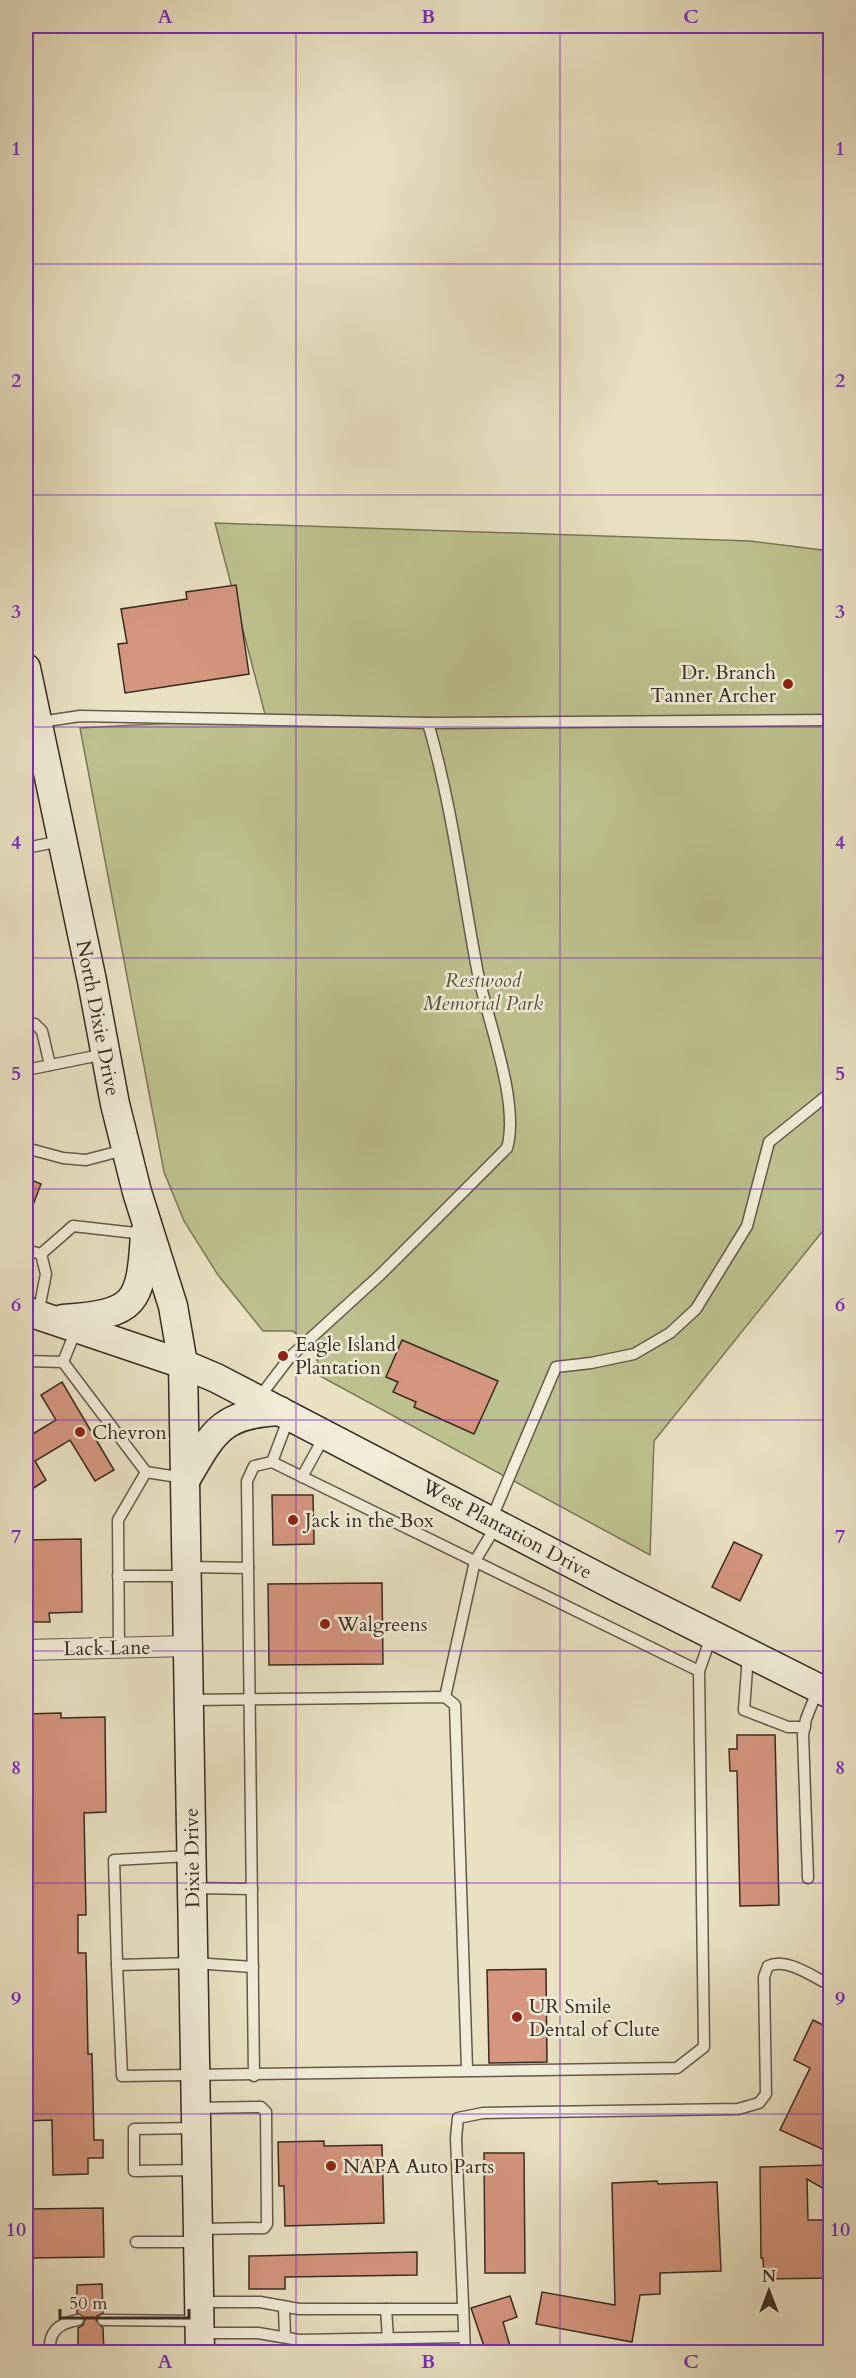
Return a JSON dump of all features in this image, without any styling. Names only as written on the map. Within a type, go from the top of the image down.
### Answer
[{"type":"main road","name":"North Dixie Drive","points":[[26,668],[126,1149],[146,1228],[173,1306],[183,1364]]},
{"type":"main road","points":[[37,1315],[103,1316],[127,1306],[142,1279],[146,1228]]},
{"type":"main road","name":"West Plantation Drive","points":[[37,1315],[183,1364],[276,1409],[494,1523],[824,1690]]},
{"type":"main road","name":"Dixie Drive","points":[[183,1364],[200,2327]]},
{"type":"main road","points":[[186,1479],[206,1445],[230,1419],[276,1409]]},
{"type":"street","name":"Lack Lane","points":[[26,1650],[189,1646]]},
{"type":"lane","points":[[36,723],[80,716],[428,723],[831,720]]},
{"type":"lane","points":[[272,1462],[276,1409],[290,1357],[380,1275],[507,1148],[512,1132],[508,1099],[477,967],[441,773],[428,723]]},
{"type":"lane","points":[[26,848],[63,841]]},
{"type":"lane","points":[[26,1026],[35,1024],[42,1031],[50,1065]]},
{"type":"lane","points":[[26,1070],[105,1054]]},
{"type":"lane","points":[[445,1696],[475,1561],[494,1523],[556,1367],[634,1353],[670,1333],[696,1309],[747,1226],[769,1142],[831,1093]]},
{"type":"lane","points":[[26,1148],[63,1158],[86,1160],[126,1149]]},
{"type":"lane","points":[[41,1254],[73,1226],[146,1228]]},
{"type":"lane","points":[[26,1250],[41,1254]]},
{"type":"lane","points":[[37,1315],[46,1274],[41,1254]]},
{"type":"lane","points":[[63,1362],[77,1329]]},
{"type":"lane","points":[[26,1360],[63,1362],[146,1472],[186,1479]]},
{"type":"lane","points":[[302,1477],[325,1434]]},
{"type":"lane","points":[[254,2076],[248,1481],[254,1466],[272,1462],[699,1671]]},
{"type":"lane","points":[[119,1648],[118,1520],[146,1472]]},
{"type":"lane","points":[[118,1576],[248,1568]]},
{"type":"lane","points":[[192,1856],[114,1860],[122,2076],[254,2076],[466,2069],[677,2068],[704,2047],[699,1671],[712,1634]]},
{"type":"lane","points":[[748,1652],[744,1710],[788,1726],[805,1726]]},
{"type":"lane","points":[[808,1878],[805,1726],[824,1690]]},
{"type":"lane","points":[[190,1700],[445,1696],[455,1705],[466,2069]]},
{"type":"lane","points":[[193,1888],[252,1889]]},
{"type":"lane","points":[[465,2352],[456,2138],[458,2118],[483,2113],[738,2109],[759,2103],[766,2094],[764,1977],[768,1966],[777,1962],[785,1964],[831,1985]]},
{"type":"lane","points":[[117,1965],[194,1963],[253,1967]]},
{"type":"lane","points":[[136,2242],[264,2228],[267,2224],[266,2112],[261,2107],[134,2129],[134,2171],[197,2170]]},
{"type":"lane","points":[[200,2327],[260,2302],[284,2308],[462,2309]]},
{"type":"lane","points":[[284,2308],[285,2337]]},
{"type":"lane","points":[[386,2309],[388,2338]]},
{"type":"lane","points":[[50,2352],[51,2335],[56,2328],[63,2322],[78,2320]]},
{"type":"lane","points":[[103,2320],[258,2332],[299,2340],[464,2337]]},
{"type":"green space","name":"Restwood Memorial Park","points":[[215,523],[750,541],[830,551],[830,1222],[654,1441],[650,1555],[320,1376],[316,1353],[293,1331],[263,1331],[218,1275],[184,1221],[164,1172],[80,728],[266,718]]},
{"type":"building","points":[[236,585],[249,674],[125,693],[118,644],[127,643],[121,609],[187,599],[186,592]]},
{"type":"building","points":[[26,1178],[41,1184],[27,1221],[26,1220]]},
{"type":"building","points":[[402,1340],[498,1381],[474,1434],[414,1407],[416,1402],[393,1392],[398,1382],[386,1377]]},
{"type":"building","points":[[62,1382],[114,1470],[95,1481],[70,1440],[35,1461],[46,1480],[26,1493],[26,1438],[56,1420],[41,1395]]},
{"type":"building","name":"Jack in the Box","points":[[272,1495],[313,1495],[314,1544],[273,1545]]},
{"type":"building","points":[[81,1539],[82,1612],[49,1613],[50,1622],[26,1622],[26,1540]]},
{"type":"building","points":[[734,1542],[762,1555],[740,1601],[712,1587]]},
{"type":"building","name":"Walgreens","points":[[382,1583],[383,1664],[269,1665],[268,1584]]},
{"type":"building","points":[[61,1713],[61,1718],[105,1717],[106,1812],[84,1813],[86,1915],[78,1915],[78,1953],[86,1953],[88,2054],[92,2054],[94,2140],[103,2140],[103,2158],[88,2158],[88,2174],[53,2175],[52,2120],[26,2121],[26,1714]]},
{"type":"building","points":[[737,1735],[775,1735],[779,1905],[740,1906],[737,1771],[730,1771],[729,1749],[737,1749]]},
{"type":"building","name":"UR Smile Dental of Clute","points":[[546,1969],[547,2062],[489,2063],[487,1970]]},
{"type":"building","points":[[813,2020],[831,2029],[831,2153],[780,2130],[810,2068],[794,2060]]},
{"type":"building","name":"NAPA Auto Parts","points":[[324,2141],[324,2146],[382,2145],[384,2223],[285,2226],[284,2186],[279,2186],[278,2142]]},
{"type":"building","points":[[484,2153],[524,2153],[525,2273],[485,2273]]},
{"type":"building","points":[[831,2165],[831,2193],[807,2179],[808,2220],[831,2220],[831,2278],[764,2279],[763,2258],[761,2258],[760,2167]]},
{"type":"building","points":[[657,2181],[658,2184],[717,2182],[721,2271],[660,2273],[660,2294],[640,2295],[632,2342],[536,2324],[542,2292],[615,2305],[612,2183]]},
{"type":"building","points":[[103,2208],[104,2257],[26,2258],[26,2209]]},
{"type":"building","points":[[417,2252],[417,2275],[285,2277],[285,2289],[249,2289],[249,2256]]},
{"type":"building","points":[[102,2284],[103,2313],[97,2316],[96,2320],[103,2328],[104,2352],[78,2352],[78,2328],[83,2325],[85,2319],[77,2313],[77,2285]]},
{"type":"building","points":[[510,2296],[517,2317],[503,2322],[510,2346],[486,2352],[471,2308]]},
{"type":"place","name":"Dr. Branch Tanner Archer","points":[[788,684]]},
{"type":"place","name":"Eagle Island Plantation","points":[[283,1356]]},
{"type":"place","name":"Chevron","points":[[80,1432]]},
{"type":"place","name":"Jack in the Box","points":[[293,1520]]},
{"type":"place","name":"Walgreens","points":[[325,1624]]},
{"type":"place","name":"UR Smile Dental of Clute","points":[[517,2017]]},
{"type":"place","name":"NAPA Auto Parts","points":[[331,2166]]}]
